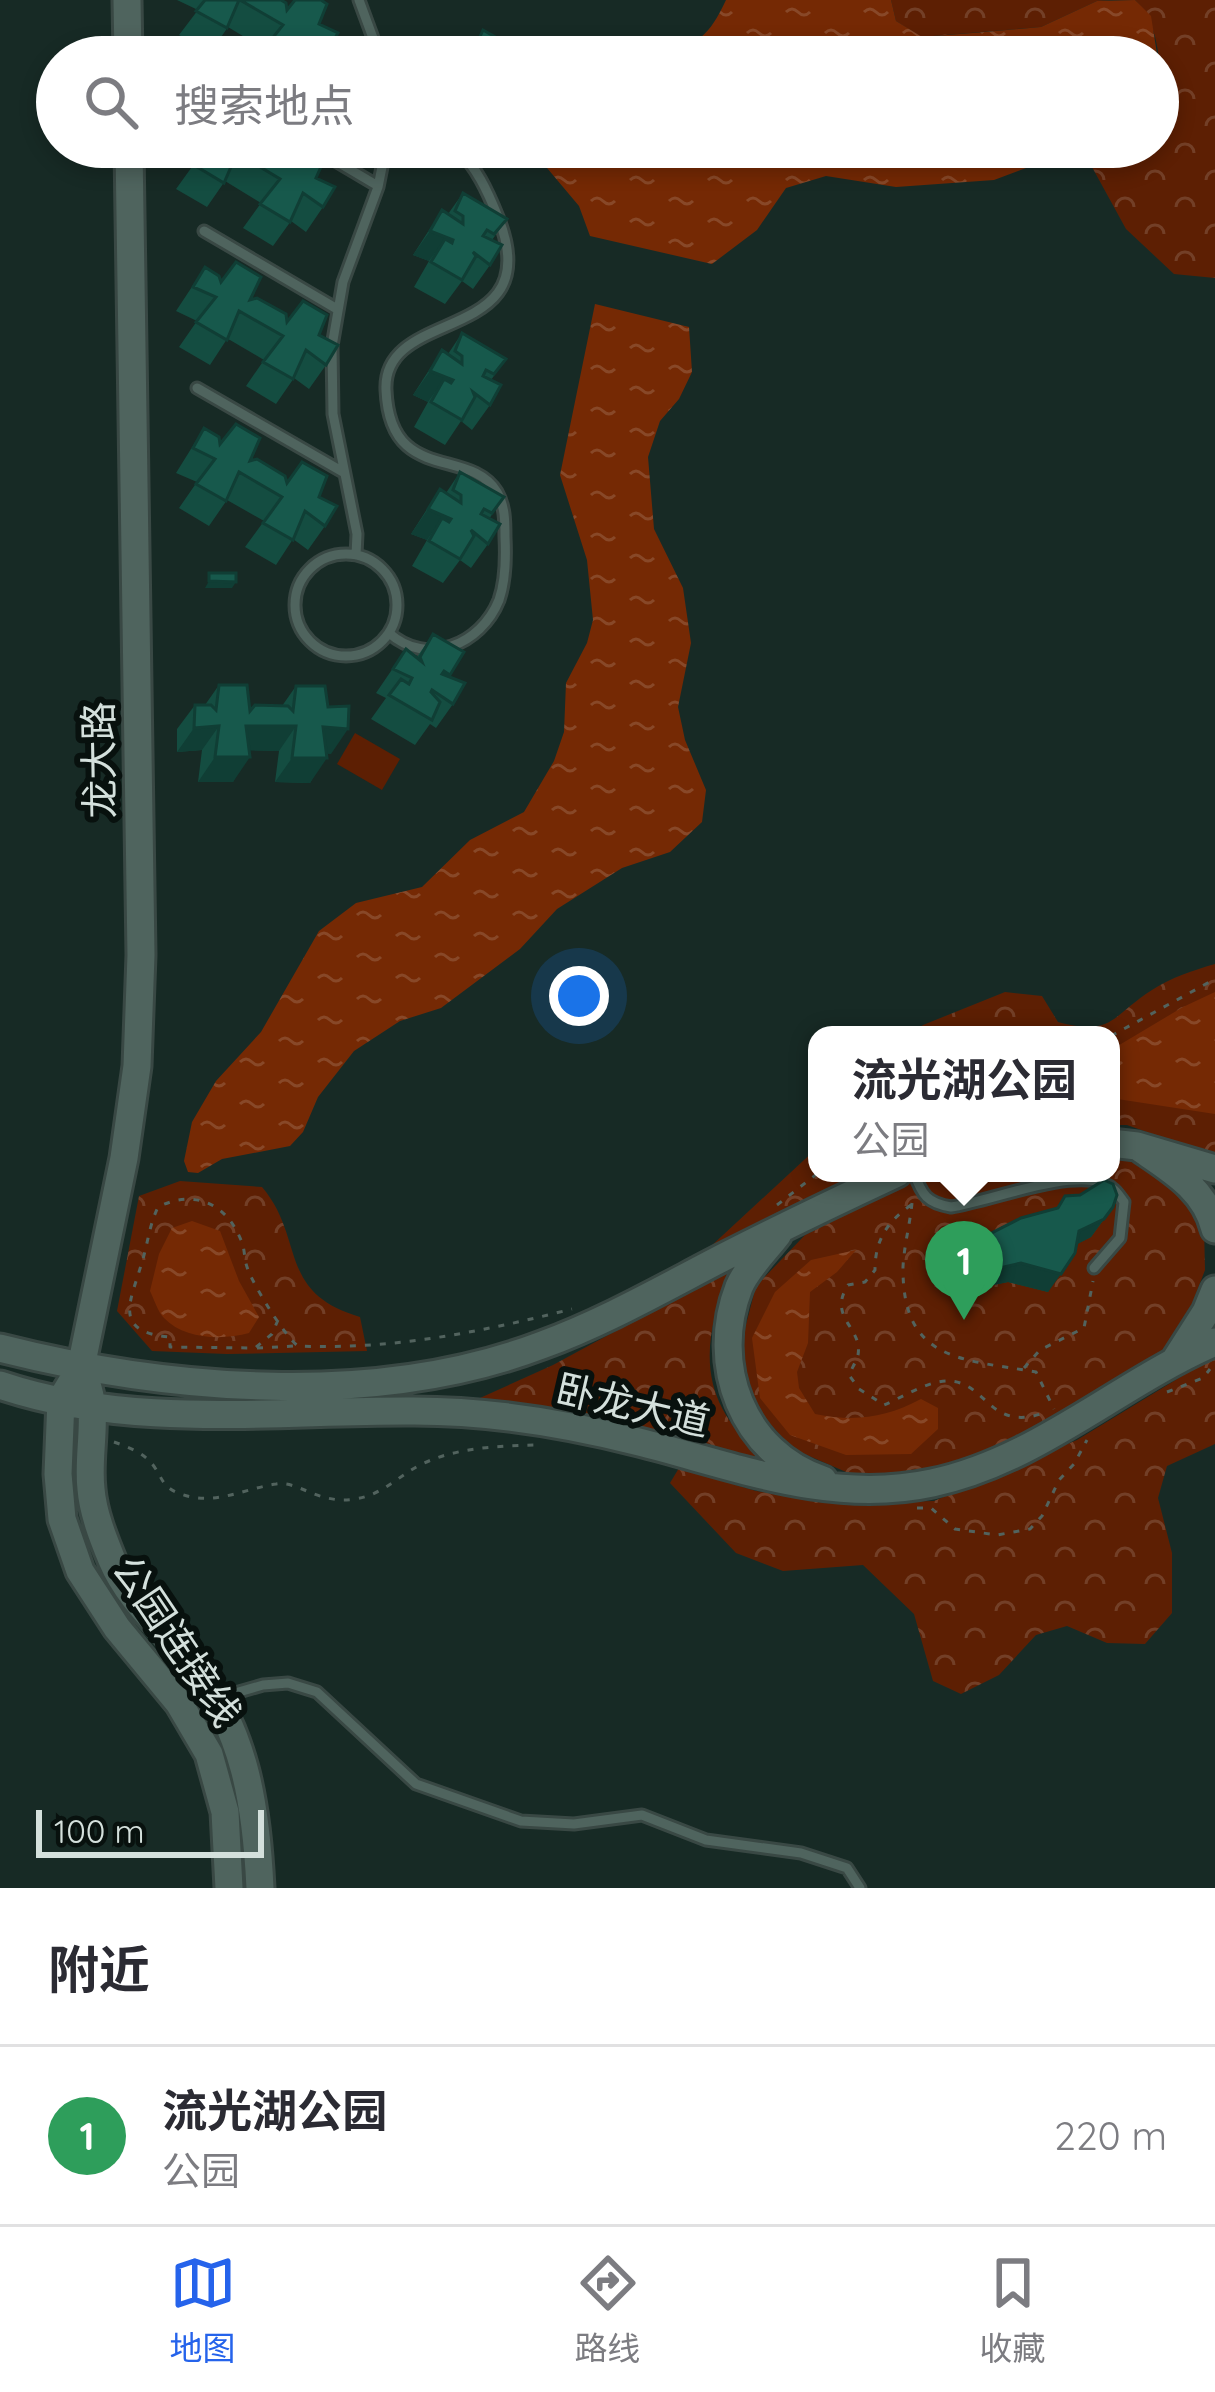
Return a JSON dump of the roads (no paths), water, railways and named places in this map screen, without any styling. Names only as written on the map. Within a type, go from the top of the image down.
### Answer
[{"type":"main road","points":[[127,0],[128,36]]},
{"type":"main road","name":"龙大路","points":[[81,1367],[124,1158],[137,1066],[141,955],[129,168]]},
{"type":"main road","points":[[1124,1144],[1215,1168]]},
{"type":"main road","points":[[1124,1144],[1186,1180],[1210,1209],[1215,1229]]},
{"type":"main road","name":"卧龙大道","points":[[0,1348],[145,1377],[226,1383],[377,1383],[436,1377],[541,1346],[777,1219],[874,1182]]},
{"type":"main road","points":[[777,1219],[740,1284],[728,1333],[728,1378],[746,1419],[780,1457],[811,1476],[850,1489]]},
{"type":"main road","points":[[1176,1360],[1215,1290]]},
{"type":"main road","name":"卧龙大道","points":[[0,1385],[145,1414],[421,1411],[550,1424],[638,1441],[773,1480],[850,1489],[931,1484],[1001,1461],[1215,1342]]},
{"type":"main road","name":"公园连接线","points":[[81,1367],[61,1400],[58,1474],[62,1519],[80,1571],[117,1628],[179,1703],[209,1754],[225,1812],[230,1888]]},
{"type":"main road","name":"公园连接线","points":[[81,1367],[93,1405],[91,1490],[115,1566],[141,1607],[218,1698],[237,1740],[250,1784],[260,1888]]},
{"type":"lane","points":[[359,0],[372,36]]},
{"type":"lane","points":[[348,168],[378,186]]},
{"type":"lane","points":[[356,555],[357,534],[331,393],[337,309],[382,168]]},
{"type":"lane","points":[[388,633],[406,645],[426,650],[460,644],[490,617],[503,584],[505,523],[498,493],[474,472],[438,464],[410,447],[395,428],[387,400],[386,380],[397,354],[410,342],[484,308],[505,274],[503,230],[474,168]]},
{"type":"lane","points":[[204,231],[337,309]]},
{"type":"lane","points":[[197,388],[343,472]]},
{"type":"lane","points":[[356,555],[381,567],[393,584],[397,605],[388,633],[371,649],[340,655],[320,649],[299,625],[295,604],[305,574],[331,556],[356,555]]},
{"type":"lane","points":[[918,1182],[932,1204],[951,1207],[1065,1182]]},
{"type":"lane","points":[[1094,1268],[1120,1238],[1124,1220],[1124,1202],[1102,1182]]},
{"type":"lane","points":[[218,1698],[287,1683],[317,1692],[416,1784],[521,1821],[574,1824],[642,1815],[706,1840],[801,1852],[847,1868],[860,1888]]},
{"type":"water","points":[[726,0],[891,0],[896,21],[920,36],[702,36]]},
{"type":"water","points":[[1135,0],[1151,16],[1154,36],[934,36],[1041,27],[1097,1]]},
{"type":"water","points":[[547,168],[1026,168],[994,180],[896,187],[826,176],[786,188],[757,230],[712,264],[590,236],[579,206]]},
{"type":"water","points":[[595,304],[689,327],[692,372],[679,399],[660,421],[648,457],[654,529],[683,588],[691,643],[678,707],[685,740],[706,790],[702,822],[670,852],[622,868],[557,909],[520,949],[441,1008],[400,1021],[354,1051],[318,1097],[303,1132],[290,1146],[222,1159],[198,1173],[188,1172],[184,1161],[192,1122],[216,1081],[261,1032],[319,931],[356,903],[422,887],[470,840],[524,812],[554,761],[564,732],[566,683],[593,620],[587,560],[560,475]]},
{"type":"water","points":[[1215,992],[1215,1114],[1120,1099],[1120,1045]]},
{"type":"water","points":[[192,1221],[220,1231],[259,1317],[249,1333],[228,1337],[193,1334],[173,1325],[158,1309],[150,1291],[159,1254],[172,1228]]},
{"type":"water","points":[[856,1250],[810,1292],[808,1343],[797,1372],[799,1388],[815,1414],[870,1417],[921,1399],[938,1408],[938,1429],[911,1454],[846,1455],[790,1435],[760,1398],[752,1338],[775,1292],[811,1260]]},
{"type":"place","name":"流光湖公园","points":[[964,1320]]}]
